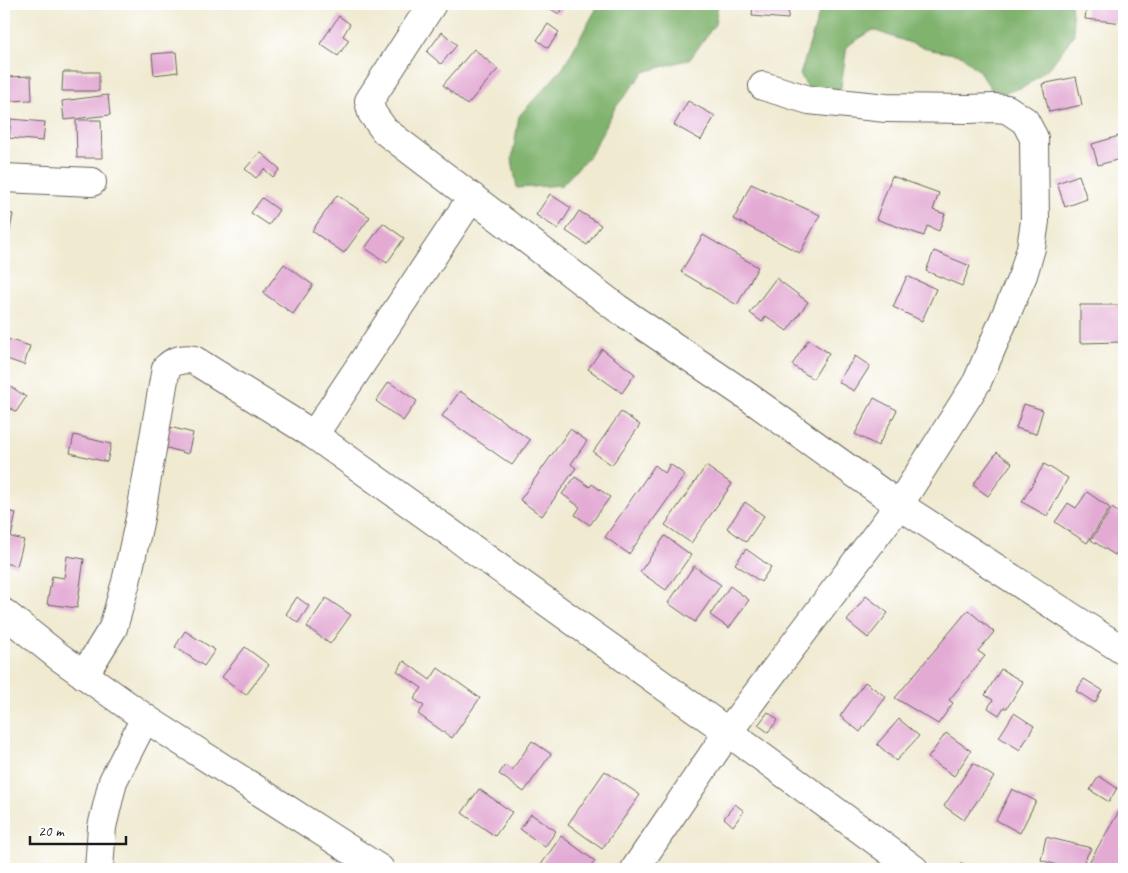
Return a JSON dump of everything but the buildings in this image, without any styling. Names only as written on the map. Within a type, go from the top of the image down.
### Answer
[{"type":"street","points":[[432,4],[369,101],[372,113],[385,130],[617,308],[750,398],[900,505],[1124,651]]},
{"type":"street","points":[[635,869],[728,732],[900,505],[977,382],[1023,275],[1031,248],[1035,221],[1034,138],[1025,121],[1007,109],[886,108],[809,100],[763,86]]},
{"type":"street","points":[[4,178],[92,182]]},
{"type":"street","points":[[314,435],[472,197]]},
{"type":"street","points":[[84,675],[113,628],[126,582],[140,518],[166,368],[172,362],[183,359],[194,360],[314,435],[728,732],[914,869]]},
{"type":"street","points":[[4,613],[84,675],[145,718],[380,869]]},
{"type":"street","points":[[99,869],[102,827],[113,781],[145,718]]},
{"type":"green space","points":[[599,4],[718,4],[715,24],[690,59],[644,72],[615,108],[591,154],[562,185],[517,188],[512,159],[519,116],[563,68]]},
{"type":"green space","points":[[822,4],[1071,4],[1074,34],[1051,66],[1026,86],[996,96],[979,71],[961,55],[931,50],[873,30],[847,46],[840,93],[811,92],[800,75]]}]
